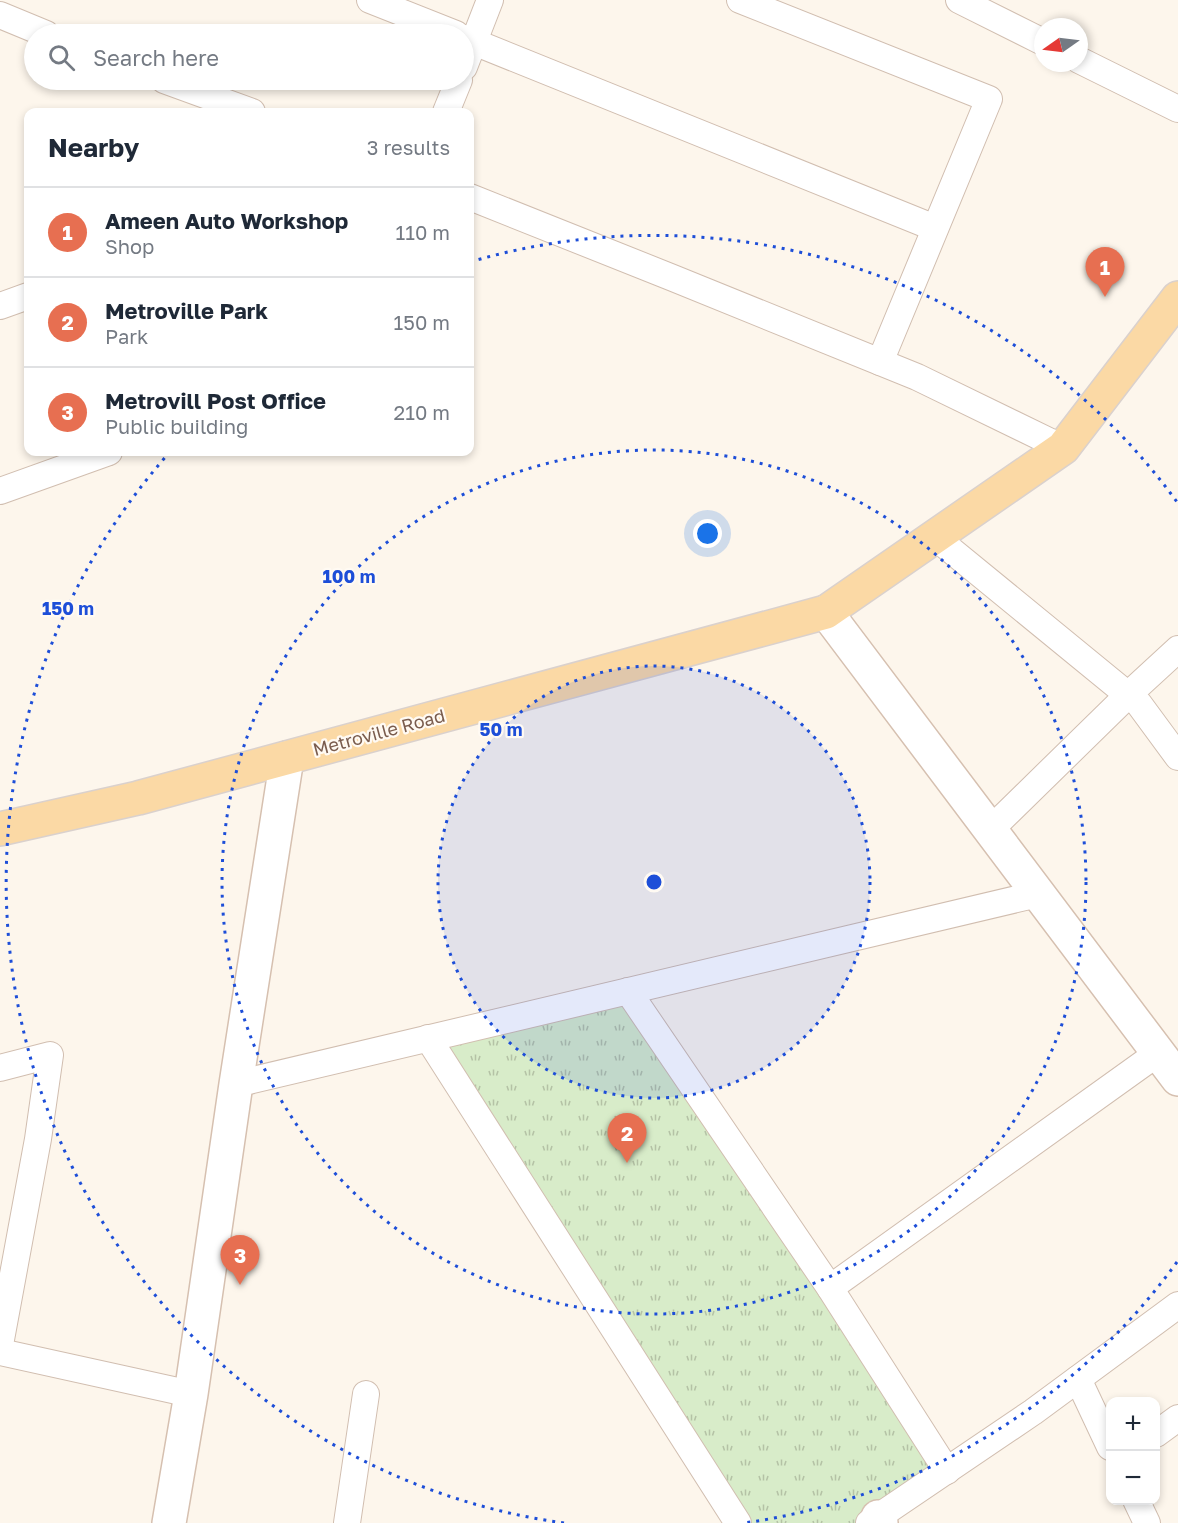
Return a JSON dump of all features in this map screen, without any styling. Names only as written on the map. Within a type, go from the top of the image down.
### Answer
[{"type":"main road","name":"Metroville Road","points":[[0,829],[138,798],[826,612],[1063,448],[1178,298]]},
{"type":"street","points":[[370,0],[429,24]]},
{"type":"street","points":[[473,24],[489,0]]},
{"type":"street","points":[[740,0],[989,99],[880,362]]},
{"type":"street","points":[[959,0],[1034,38]]},
{"type":"street","points":[[0,15],[24,25]]},
{"type":"street","points":[[474,42],[935,228]]},
{"type":"street","points":[[1088,64],[1178,109]]},
{"type":"street","points":[[192,90],[241,108]]},
{"type":"street","points":[[448,108],[455,90]]},
{"type":"street","points":[[474,199],[917,377],[1063,448]]},
{"type":"street","points":[[0,306],[24,297]]},
{"type":"street","points":[[0,491],[98,456]]},
{"type":"street","points":[[935,537],[1139,704],[1178,758]]},
{"type":"street","points":[[826,612],[1178,1079]]},
{"type":"street","points":[[990,830],[1178,649]]},
{"type":"street","points":[[169,1523],[191,1394],[287,758]]},
{"type":"street","points":[[236,1084],[1038,894]]},
{"type":"street","points":[[628,991],[830,1288],[946,1471]]},
{"type":"street","points":[[428,1038],[738,1523]]},
{"type":"street","points":[[830,1288],[1158,1053]]},
{"type":"street","points":[[0,1068],[50,1055],[38,1139],[0,1345]]},
{"type":"street","points":[[876,1521],[1034,1412],[1178,1305]]},
{"type":"street","points":[[0,1352],[191,1394]]},
{"type":"street","points":[[1078,1379],[1106,1438]]},
{"type":"street","points":[[347,1523],[366,1394]]},
{"type":"street","points":[[1160,1431],[1178,1418]]},
{"type":"street","points":[[1138,1505],[1147,1523]]},
{"type":"green space","points":[[628,991],[947,1471],[869,1523],[738,1523],[428,1038]]},
{"type":"place","name":"Ameen Auto Workshop","points":[[1105,297]]},
{"type":"place","name":"Metroville Park","points":[[627,1163]]},
{"type":"place","name":"Metrovill Post Office","points":[[240,1285]]}]
